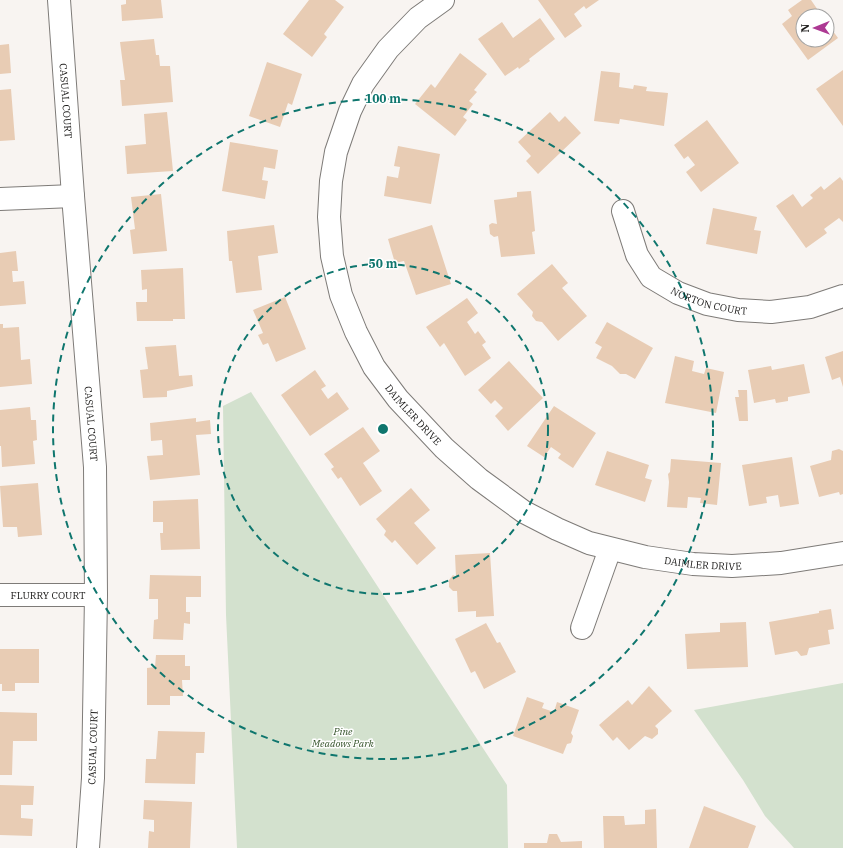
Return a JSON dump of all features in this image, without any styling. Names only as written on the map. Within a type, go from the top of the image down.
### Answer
[{"type":"street","name":"CASUAL COURT","points":[[59,0],[94,467],[96,595],[93,778],[88,848]]},
{"type":"street","name":"DAIMLER DRIVE","points":[[443,0],[418,18],[388,49],[363,84],[350,110],[336,152],[331,181],[329,217],[332,256],[341,295],[356,332],[374,367],[398,399],[444,448],[479,479],[524,512],[589,543],[645,557],[693,564],[732,566],[781,563],[843,553]]},
{"type":"street","points":[[0,199],[73,196]]},
{"type":"street","name":"NORTON COURT","points":[[623,210],[640,261],[651,277],[678,293],[707,304],[738,310],[771,312],[810,307],[843,296]]},
{"type":"street","points":[[582,628],[610,549]]},
{"type":"street","name":"FLURRY COURT","points":[[0,595],[96,595]]},
{"type":"green space","name":"Pine Meadows Park","points":[[251,392],[507,785],[508,848],[237,848],[226,615],[223,406]]},
{"type":"green space","points":[[843,683],[843,848],[794,848],[765,816],[743,780],[694,710]]},
{"type":"building","points":[[126,0],[161,0],[163,18],[122,21],[121,5],[126,4]]},
{"type":"building","points":[[309,0],[335,0],[344,7],[324,34],[327,37],[312,57],[283,34]]},
{"type":"building","points":[[538,0],[599,0],[586,9],[584,6],[574,14],[582,26],[565,38]]},
{"type":"building","points":[[802,0],[811,0],[816,8],[795,8],[795,42],[782,24],[792,16],[788,10]]},
{"type":"building","points":[[540,18],[555,39],[529,59],[530,61],[519,69],[518,67],[505,76],[478,39],[502,22],[513,38]]},
{"type":"building","points":[[154,39],[156,55],[159,55],[160,66],[170,66],[173,102],[122,106],[120,80],[125,80],[120,42]]},
{"type":"building","points":[[9,44],[11,73],[0,74],[0,45]]},
{"type":"building","points":[[799,48],[824,48],[808,60]]},
{"type":"building","points":[[460,53],[487,74],[474,90],[477,92],[469,101],[473,104],[463,117],[467,120],[455,136],[415,104],[431,84],[435,88]]},
{"type":"building","points":[[267,62],[302,74],[292,105],[288,103],[280,127],[249,116]]},
{"type":"building","points":[[843,70],[843,126],[816,89]]},
{"type":"building","points":[[601,71],[620,73],[619,87],[633,89],[634,85],[647,87],[646,91],[668,93],[664,126],[620,119],[619,124],[594,121]]},
{"type":"building","points":[[11,89],[15,140],[0,141],[0,90]]},
{"type":"building","points":[[167,112],[173,171],[127,174],[125,146],[146,144],[144,114]]},
{"type":"building","points":[[550,112],[559,122],[565,116],[581,133],[538,174],[526,161],[531,156],[518,142]]},
{"type":"building","points":[[707,120],[739,163],[701,192],[686,172],[695,165],[688,156],[684,159],[674,145]]},
{"type":"building","points":[[230,142],[278,150],[275,169],[264,167],[262,180],[268,181],[265,199],[222,191]]},
{"type":"building","points":[[398,146],[440,154],[431,204],[384,196],[387,176],[398,178],[400,167],[394,166]]},
{"type":"building","points":[[840,177],[843,181],[843,222],[839,218],[824,229],[827,233],[806,248],[776,206],[793,194],[802,207],[813,198],[810,195],[821,186],[824,190]]},
{"type":"building","points":[[531,191],[535,231],[532,232],[535,254],[501,257],[498,236],[494,237],[490,234],[489,225],[492,223],[497,224],[494,200],[517,197],[517,192]]},
{"type":"building","points":[[161,194],[167,251],[133,254],[130,230],[135,229],[131,197]]},
{"type":"building","points":[[713,208],[757,217],[754,230],[761,231],[757,254],[706,244]]},
{"type":"building","points":[[274,225],[278,253],[258,256],[262,290],[236,293],[232,261],[229,261],[227,231]]},
{"type":"building","points":[[432,225],[451,284],[416,295],[404,261],[395,263],[388,239]]},
{"type":"building","points":[[16,251],[18,271],[12,271],[13,282],[24,281],[26,304],[0,306],[0,253]]},
{"type":"building","points":[[552,264],[568,283],[562,288],[587,316],[558,341],[542,322],[536,321],[532,316],[533,312],[517,294]]},
{"type":"building","points":[[183,268],[185,319],[173,319],[173,321],[137,321],[136,302],[147,302],[147,289],[142,290],[141,270]]},
{"type":"building","points":[[285,297],[306,349],[276,362],[268,343],[263,345],[258,335],[263,333],[253,310]]},
{"type":"building","points":[[467,298],[478,313],[467,322],[475,334],[478,331],[486,342],[482,345],[491,358],[465,376],[444,343],[440,347],[426,327]]},
{"type":"building","points":[[607,322],[653,348],[635,379],[626,374],[620,374],[612,366],[596,358],[602,347],[595,343]]},
{"type":"building","points":[[0,324],[3,324],[3,328],[19,327],[21,360],[30,359],[32,384],[0,387]]},
{"type":"building","points":[[176,345],[179,376],[192,375],[193,386],[167,391],[167,397],[143,398],[140,370],[148,369],[145,347]]},
{"type":"building","points":[[843,351],[843,387],[840,377],[832,380],[825,357]]},
{"type":"building","points":[[675,356],[694,361],[692,371],[704,374],[706,368],[724,372],[716,413],[665,403]]},
{"type":"building","points":[[509,361],[543,398],[508,431],[495,416],[503,408],[495,400],[491,404],[478,390]]},
{"type":"building","points":[[804,364],[810,393],[788,397],[788,401],[776,403],[775,399],[754,403],[748,370],[771,366],[772,370]]},
{"type":"building","points":[[315,370],[326,386],[321,389],[328,399],[337,392],[349,409],[310,436],[281,395]]},
{"type":"building","points":[[738,390],[747,390],[748,421],[739,421],[735,397],[739,397]]},
{"type":"building","points":[[554,406],[596,433],[573,468],[558,458],[561,454],[551,447],[544,457],[527,446]]},
{"type":"building","points":[[30,407],[31,420],[36,420],[37,440],[33,441],[35,464],[2,467],[0,446],[0,410]]},
{"type":"building","points":[[196,418],[196,422],[210,420],[211,434],[196,435],[200,475],[150,480],[147,456],[163,455],[162,440],[151,441],[150,423]]},
{"type":"building","points":[[363,427],[380,451],[363,463],[382,491],[360,506],[341,477],[338,479],[331,469],[334,467],[324,454]]},
{"type":"building","points":[[839,449],[843,451],[843,494],[840,495],[839,492],[819,497],[810,466],[831,460],[832,451]]},
{"type":"building","points":[[607,451],[649,465],[645,478],[652,480],[645,502],[595,485]]},
{"type":"building","points":[[792,457],[799,504],[780,507],[778,495],[766,497],[767,503],[749,506],[742,465]]},
{"type":"building","points":[[671,459],[721,463],[717,505],[700,503],[701,498],[688,497],[687,508],[667,507],[669,482],[668,474],[670,472]]},
{"type":"building","points":[[38,483],[42,535],[18,537],[17,527],[3,527],[0,486]]},
{"type":"building","points":[[411,488],[430,510],[414,523],[436,548],[417,565],[395,540],[392,543],[384,535],[386,531],[376,519]]},
{"type":"building","points":[[198,499],[200,549],[161,550],[160,533],[163,533],[163,522],[153,522],[153,501]]},
{"type":"building","points":[[490,553],[494,616],[476,617],[476,611],[458,612],[457,591],[453,591],[449,587],[449,580],[453,575],[456,577],[455,555]]},
{"type":"building","points":[[150,575],[201,576],[201,597],[186,597],[186,612],[190,612],[190,624],[184,623],[183,640],[153,639],[154,620],[158,619],[158,599],[149,599]]},
{"type":"building","points":[[831,609],[834,629],[828,630],[830,644],[809,648],[807,655],[801,656],[797,651],[775,655],[769,622],[819,613],[819,611]]},
{"type":"building","points":[[746,622],[748,667],[687,669],[685,634],[720,632],[720,623]]},
{"type":"building","points":[[486,623],[497,643],[500,642],[516,672],[484,689],[475,671],[471,673],[455,639]]},
{"type":"building","points":[[0,649],[39,649],[39,683],[15,683],[15,691],[2,691],[2,684],[0,684]]},
{"type":"building","points":[[156,655],[185,655],[185,666],[190,666],[190,680],[182,680],[183,696],[170,696],[170,705],[147,705],[147,668],[155,667]]},
{"type":"building","points":[[649,686],[672,711],[655,726],[658,729],[658,734],[652,739],[645,736],[629,750],[617,737],[613,741],[599,725],[628,700],[632,705]]},
{"type":"building","points":[[527,697],[544,703],[542,708],[554,712],[557,702],[579,710],[571,733],[573,736],[571,743],[567,744],[563,754],[513,736]]},
{"type":"building","points":[[0,712],[37,713],[37,741],[13,741],[12,775],[0,775]]},
{"type":"building","points":[[158,731],[205,732],[204,753],[196,753],[195,784],[145,783],[146,759],[156,759]]},
{"type":"building","points":[[0,785],[34,786],[33,805],[21,805],[21,818],[33,819],[32,836],[0,835]]},
{"type":"building","points":[[144,800],[192,802],[190,848],[148,848],[149,831],[154,832],[154,820],[143,819]]},
{"type":"building","points":[[704,806],[756,826],[748,848],[689,848]]},
{"type":"building","points":[[656,809],[657,848],[604,848],[603,816],[624,816],[625,825],[645,824],[645,810]]},
{"type":"building","points":[[549,834],[557,834],[561,842],[582,841],[582,848],[524,848],[524,843],[547,843]]}]
